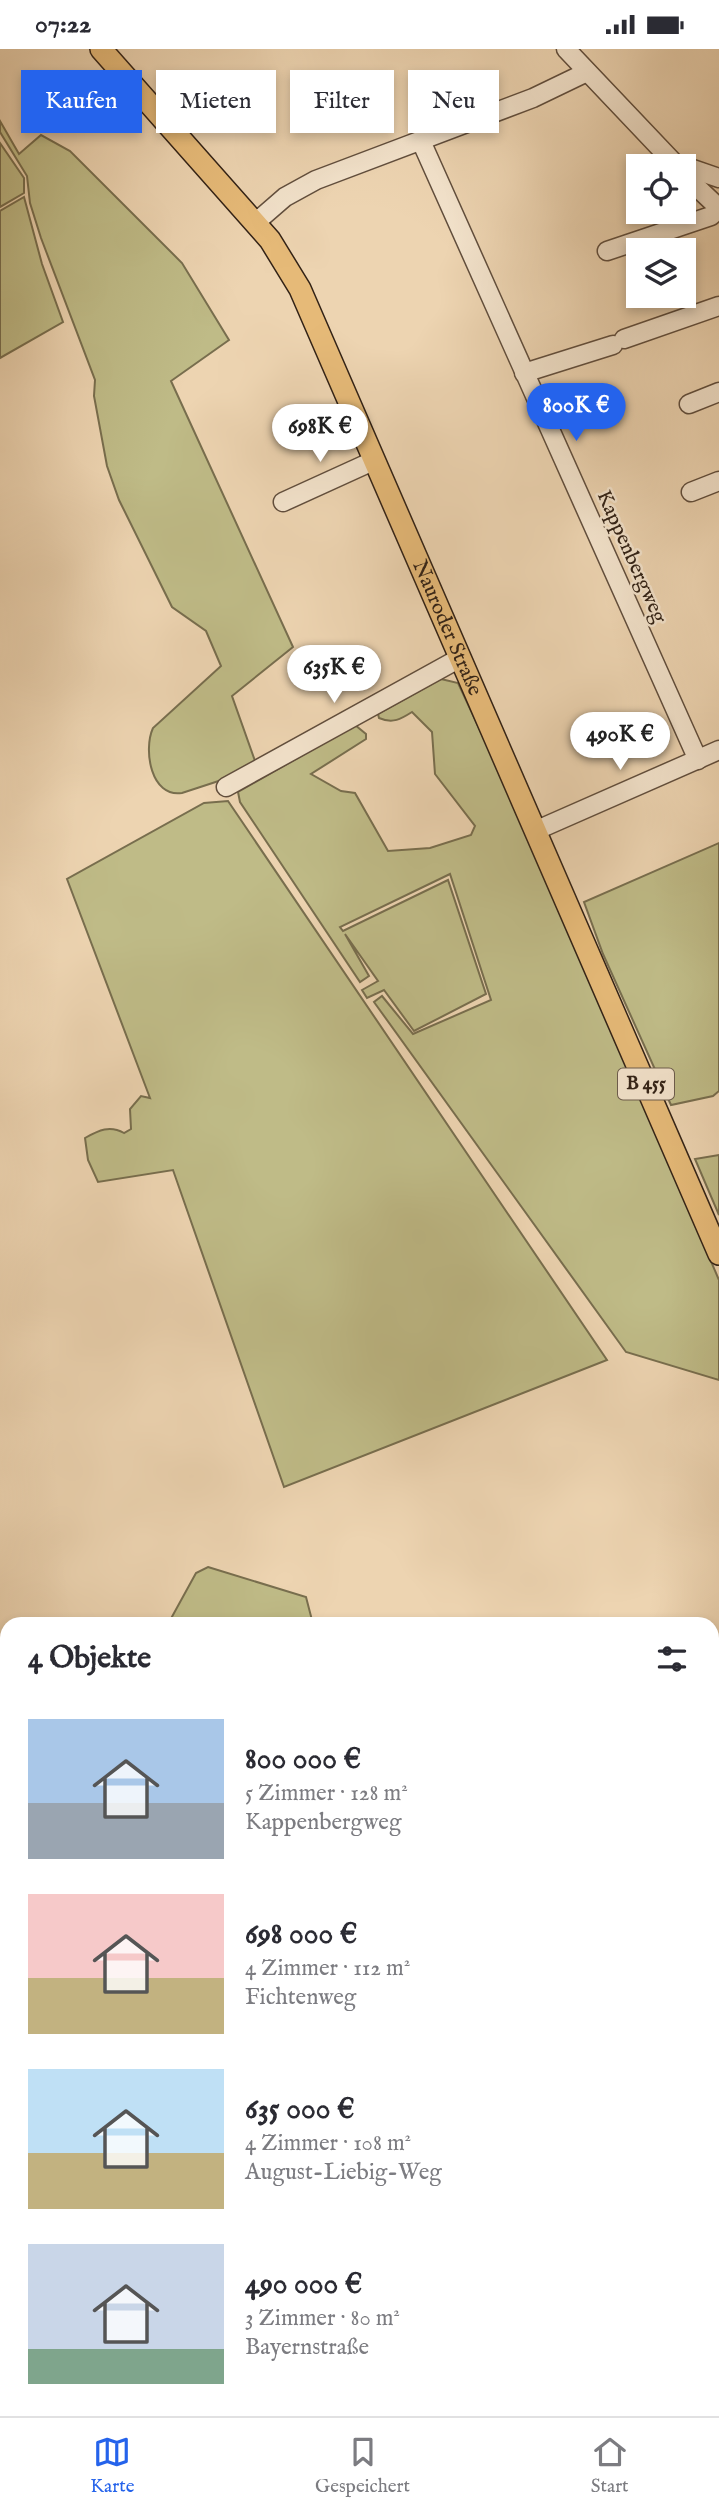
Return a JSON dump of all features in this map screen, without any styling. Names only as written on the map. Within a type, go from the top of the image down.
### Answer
[{"type":"main road","name":"Nauroder Straße","points":[[101,49],[255,223],[279,254],[300,289],[719,1254]]},
{"type":"street","points":[[566,49],[668,154]]},
{"type":"street","points":[[255,223],[285,197],[316,180],[533,98],[586,72]]},
{"type":"street","name":"Kappenbergweg","points":[[421,141],[698,760]]},
{"type":"street","points":[[696,171],[719,178]]},
{"type":"street","points":[[607,251],[711,216],[719,208],[696,183]]},
{"type":"street","points":[[524,373],[719,306]]},
{"type":"street","points":[[689,404],[719,392]]},
{"type":"street","points":[[283,502],[373,461]]},
{"type":"street","points":[[691,492],[719,481]]},
{"type":"street","points":[[226,787],[460,658]]},
{"type":"street","points":[[537,830],[719,750]]},
{"type":"shaded area","points":[[0,121],[19,154],[41,135],[70,151],[182,263],[229,340],[171,381],[293,647],[232,696],[255,761],[243,773],[182,793],[171,793],[157,780],[150,760],[150,737],[153,728],[221,666],[206,631],[172,607],[119,500],[107,466],[94,396],[95,380],[41,238],[30,203],[27,176],[0,132]]},
{"type":"shaded area","points":[[0,143],[24,178],[24,193],[0,207]]},
{"type":"shaded area","points":[[24,197],[42,264],[63,322],[0,358],[0,211]]},
{"type":"shaded area","points":[[441,679],[458,683],[522,820],[719,1280],[719,1380],[626,1352],[374,1002],[382,996],[413,1034],[491,1000],[450,874],[340,927],[343,931],[448,880],[486,994],[414,1031],[384,990],[367,998],[362,990],[378,981],[345,934],[369,976],[360,982],[240,802],[238,792],[355,725],[366,734],[366,739],[311,774],[341,791],[355,793],[388,851],[430,848],[471,835],[475,826],[435,774],[432,732],[412,712],[393,721],[379,718],[378,714]]},
{"type":"shaded area","points":[[228,801],[607,1360],[284,1487],[173,1170],[98,1182],[88,1160],[85,1138],[104,1129],[124,1133],[131,1129],[130,1109],[141,1096],[150,1098],[67,879],[204,803]]},
{"type":"shaded area","points":[[719,843],[719,1091],[713,1096],[671,1105],[603,954],[584,902]]},
{"type":"shaded area","points":[[719,1155],[719,1215],[695,1159]]},
{"type":"shaded area","points":[[208,1567],[306,1597],[311,1617],[172,1617],[196,1573]]}]
